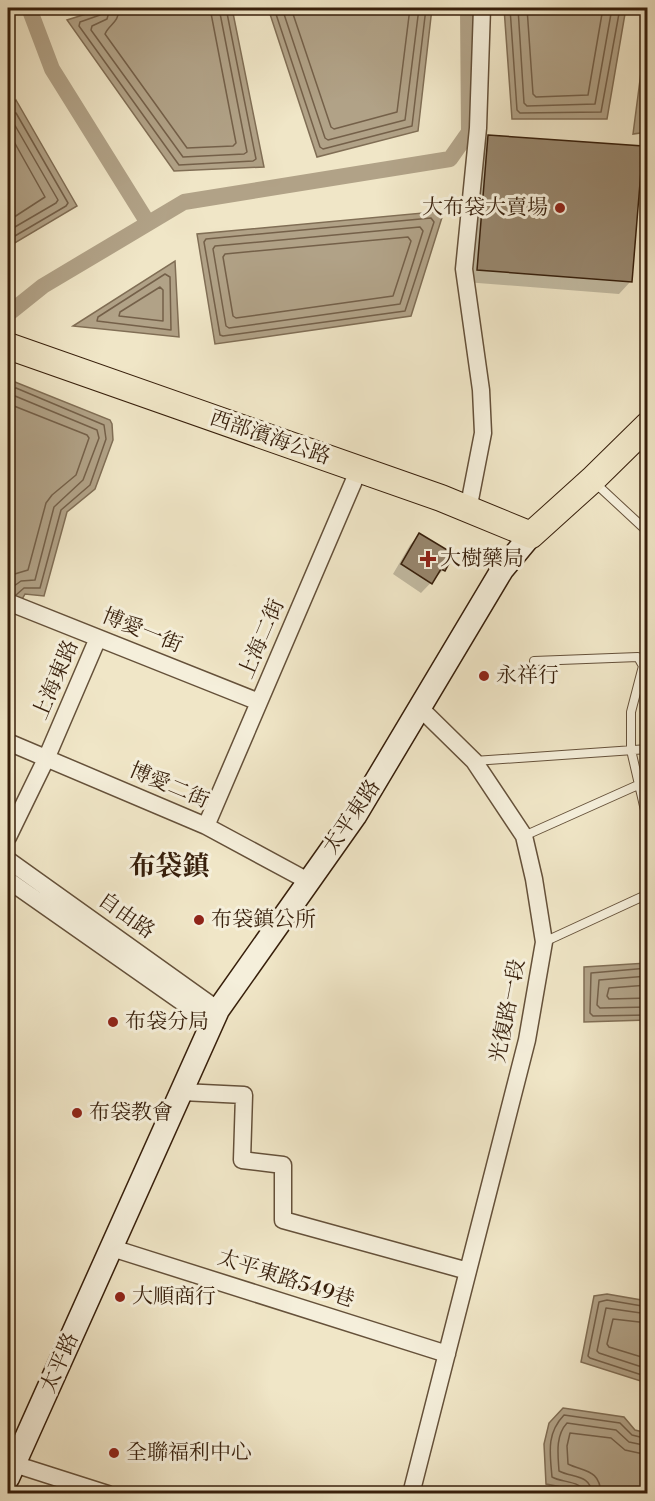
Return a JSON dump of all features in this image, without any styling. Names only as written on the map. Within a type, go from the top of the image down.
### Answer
[{"type":"main road","name":"西部濱海公路","points":[[8,346],[441,498],[531,535]]},
{"type":"main road","name":"太平東路","points":[[112,1248],[215,1016],[355,816],[502,570],[531,535],[648,425]]},
{"type":"main road","name":"太平路","points":[[10,1471],[112,1248]]},
{"type":"street","points":[[468,510],[483,433],[481,390],[464,269],[478,128],[482,8]]},
{"type":"street","name":"上海二街","points":[[206,826],[359,469]]},
{"type":"street","name":"博愛一街","points":[[8,602],[259,702]]},
{"type":"street","name":"上海東路","points":[[8,837],[46,759],[98,638]]},
{"type":"street","name":"光復路一段","points":[[411,1494],[527,1040],[544,942],[534,879],[524,836],[474,760],[420,708]]},
{"type":"street","name":"博愛二街","points":[[8,742],[206,826],[308,881]]},
{"type":"street","name":"自由路","points":[[8,860],[215,1016]]},
{"type":"street","name":"自由路","points":[[8,880],[215,1016]]},
{"type":"street","points":[[182,1092],[244,1095],[242,1160],[283,1164],[283,1220],[468,1271]]},
{"type":"street","name":"太平東路549巷","points":[[112,1248],[447,1354]]},
{"type":"street","points":[[10,1471],[108,1494]]},
{"type":"lane","points":[[592,480],[648,532]]},
{"type":"lane","points":[[534,661],[638,657],[643,666],[631,712],[631,750],[648,823]]},
{"type":"lane","points":[[474,760],[648,749]]},
{"type":"lane","points":[[524,836],[638,785],[648,783]]},
{"type":"lane","points":[[544,942],[648,894]]},
{"type":"water","points":[[105,8],[232,8],[264,167],[174,171],[67,20]]},
{"type":"water","points":[[268,8],[432,8],[418,131],[317,157]]},
{"type":"water","points":[[504,8],[626,8],[607,119],[512,119]]},
{"type":"water","points":[[647,26],[647,132],[633,134]]},
{"type":"water","points":[[16,100],[77,206],[8,247],[8,110]]},
{"type":"water","points":[[444,211],[411,316],[215,344],[197,234]]},
{"type":"water","points":[[175,261],[179,337],[73,326]]},
{"type":"water","points":[[15,382],[110,420],[113,440],[95,489],[67,512],[44,596],[25,594],[20,603],[8,598],[8,384]]},
{"type":"water","points":[[647,963],[647,1020],[584,1022],[584,967]]},
{"type":"water","points":[[607,1294],[647,1301],[647,1383],[581,1362],[594,1296]]},
{"type":"water","points":[[563,1408],[624,1417],[635,1430],[647,1433],[647,1493],[593,1493],[546,1484],[544,1444],[549,1423]]},
{"type":"building","name":"大布袋大賣場","points":[[488,135],[643,146],[632,282],[477,270]]},
{"type":"building","name":"大樹藥局","points":[[419,533],[454,554],[445,571],[441,569],[432,584],[401,564]]},
{"type":"waterway","points":[[29,8],[52,69],[148,223]]},
{"type":"waterway","points":[[8,314],[43,286],[184,202],[450,159],[469,132],[468,8]]},
{"type":"place","name":"大布袋大賣場","points":[[560,208]]},
{"type":"place","name":"大樹藥局","points":[[428,559]]},
{"type":"place","name":"永祥行","points":[[484,676]]},
{"type":"place","name":"布袋鎮公所","points":[[199,920]]},
{"type":"place","name":"布袋分局","points":[[113,1022]]},
{"type":"place","name":"布袋教會","points":[[77,1113]]},
{"type":"place","name":"大順商行","points":[[120,1297]]},
{"type":"place","name":"全聯福利中心","points":[[114,1453]]},
{"type":"district","name":"布袋鎮","points":[[169,867]]}]
